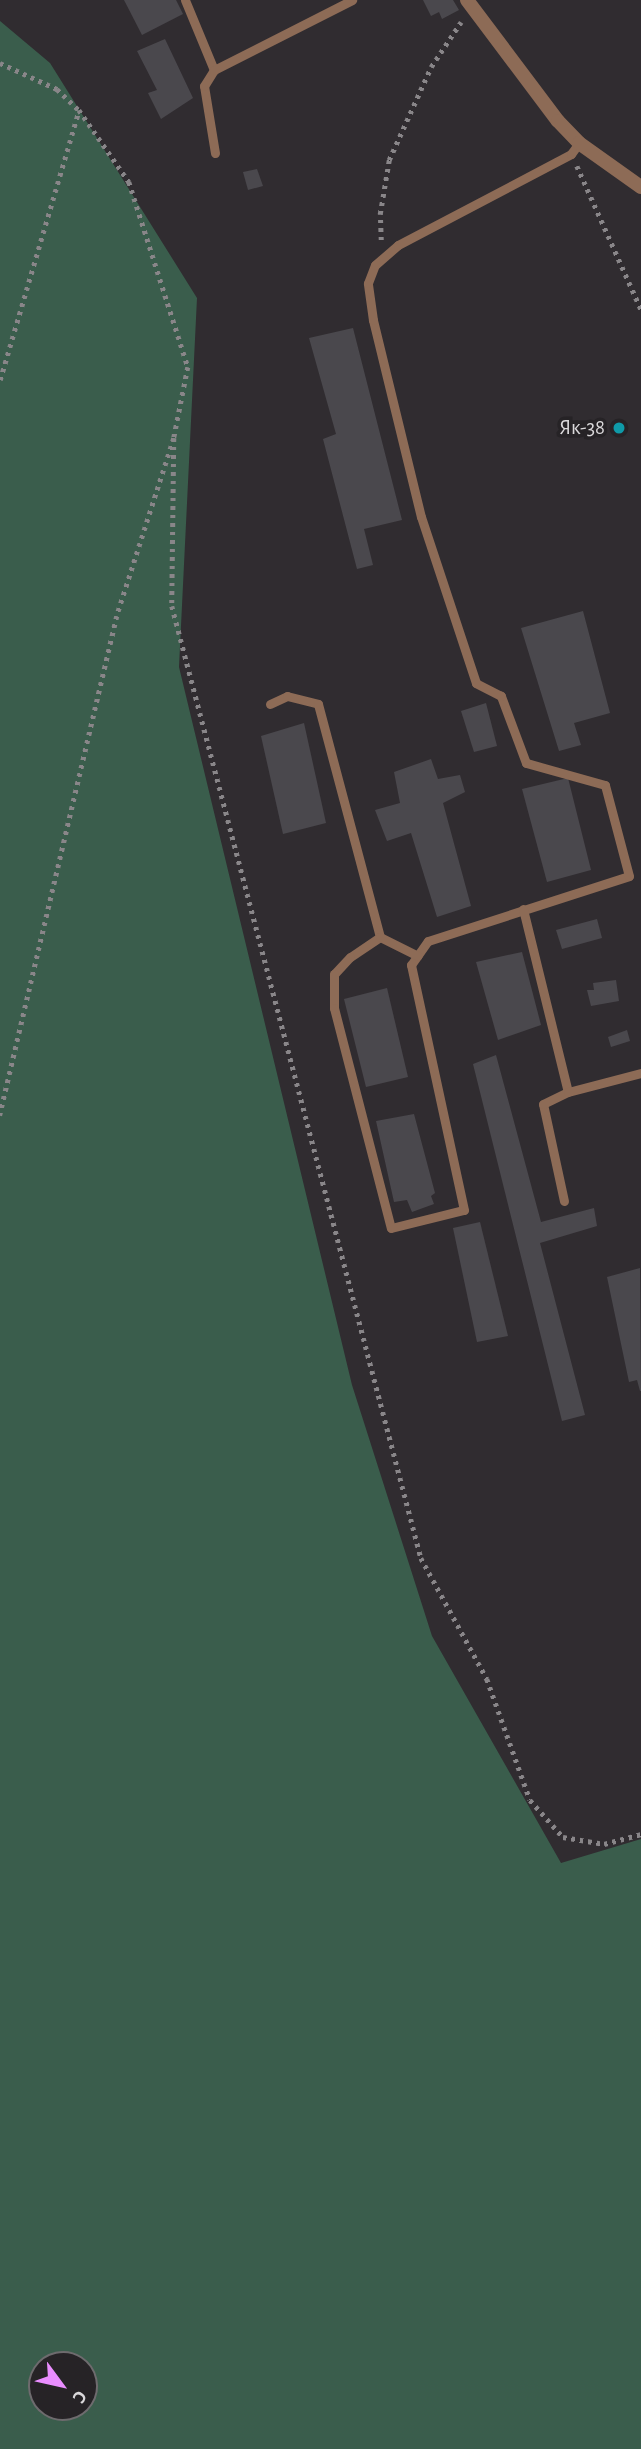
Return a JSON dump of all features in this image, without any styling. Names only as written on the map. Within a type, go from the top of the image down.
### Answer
[{"type":"street","points":[[469,4],[558,121],[575,149],[641,187]]},
{"type":"lane","points":[[185,0],[214,71]]},
{"type":"lane","points":[[215,153],[204,86],[214,71],[352,0]]},
{"type":"lane","points":[[575,149],[398,245],[382,257],[368,283],[373,320],[421,517],[476,683],[501,696],[526,763],[606,785],[629,876]]},
{"type":"lane","points":[[270,704],[287,696],[318,704],[380,937],[418,956]]},
{"type":"lane","points":[[380,937],[350,957],[334,974],[334,1008],[391,1228],[464,1210],[411,965],[428,941],[641,873]]},
{"type":"lane","points":[[523,909],[568,1092]]},
{"type":"lane","points":[[564,1201],[543,1104],[568,1092],[641,1073]]},
{"type":"path","points":[[382,257],[380,214],[389,160],[431,67],[469,4]]},
{"type":"path","points":[[0,63],[57,89],[79,110],[129,182],[188,367],[174,439],[117,615],[0,1115]]},
{"type":"path","points":[[0,380],[79,110]]},
{"type":"path","points":[[575,149],[641,309]]},
{"type":"path","points":[[174,439],[172,606],[421,1558],[487,1679],[530,1800],[563,1837],[604,1844],[641,1834]]},
{"type":"green space","points":[[0,21],[50,63],[197,298],[179,667],[352,1385],[432,1636],[561,1863],[641,1839],[641,2449],[0,2449]]},
{"type":"building","points":[[124,0],[176,0],[183,14],[142,35]]},
{"type":"building","points":[[423,0],[453,0],[459,10],[442,19],[439,12],[431,16]]},
{"type":"building","points":[[165,39],[193,98],[161,119],[148,93],[157,90],[137,51]]},
{"type":"building","points":[[257,169],[263,186],[248,190],[243,172]]},
{"type":"building","points":[[353,328],[402,520],[364,529],[373,565],[357,569],[323,439],[336,434],[309,338]]},
{"type":"building","points":[[583,611],[610,713],[574,723],[581,745],[559,751],[521,628]]},
{"type":"building","points":[[486,703],[497,746],[474,752],[461,711]]},
{"type":"building","points":[[304,723],[326,823],[283,834],[261,736]]},
{"type":"building","points":[[431,759],[438,779],[460,775],[465,792],[443,803],[471,906],[437,917],[411,833],[387,841],[375,810],[400,803],[394,772]]},
{"type":"building","points":[[568,778],[591,870],[547,882],[522,789]]},
{"type":"building","points":[[597,919],[602,938],[562,949],[556,930]]},
{"type":"building","points":[[522,952],[541,1025],[498,1040],[476,962]]},
{"type":"building","points":[[616,980],[619,1001],[591,1006],[587,990],[594,990],[593,983]]},
{"type":"building","points":[[387,988],[408,1077],[366,1087],[344,999]]},
{"type":"building","points":[[627,1030],[630,1041],[611,1047],[608,1037]]},
{"type":"building","points":[[496,1055],[541,1222],[594,1208],[597,1226],[540,1243],[585,1415],[562,1421],[473,1064]]},
{"type":"building","points":[[414,1114],[435,1193],[431,1196],[434,1204],[412,1212],[407,1200],[394,1202],[376,1121]]},
{"type":"building","points":[[480,1222],[508,1336],[477,1342],[453,1228]]},
{"type":"building","points":[[640,1268],[641,1391],[637,1380],[629,1382],[607,1277]]},
{"type":"place","name":"Як-38","points":[[619,428]]}]
